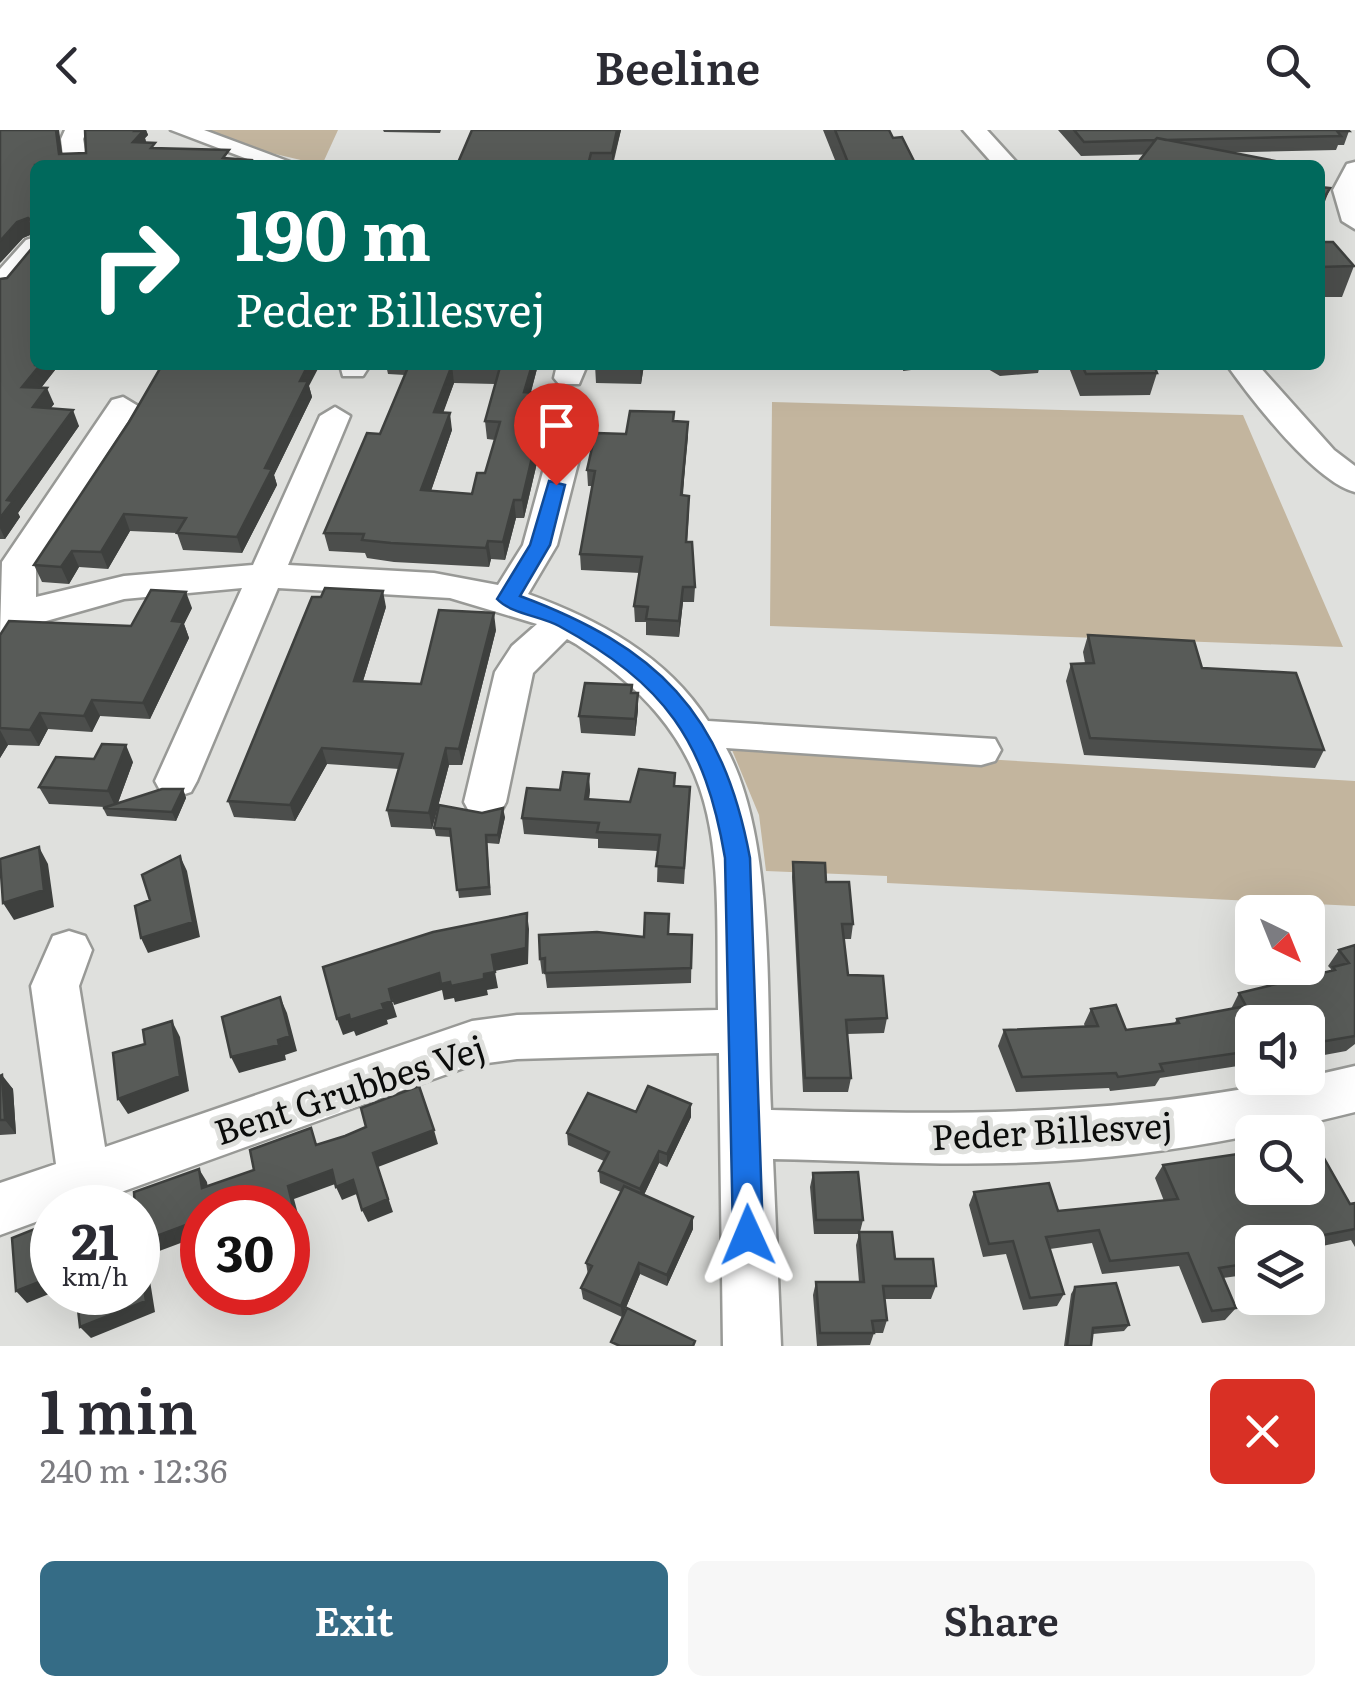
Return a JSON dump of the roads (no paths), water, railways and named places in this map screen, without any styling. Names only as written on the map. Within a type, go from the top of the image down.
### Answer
[{"type":"street","points":[[75,160],[72,139],[76,130]]},
{"type":"street","points":[[182,130],[271,160]]},
{"type":"street","points":[[974,130],[995,160]]},
{"type":"street","points":[[1351,232],[1345,190],[1355,169]]},
{"type":"street","points":[[0,285],[30,251]]},
{"type":"street","points":[[1246,370],[1323,457],[1355,482]]},
{"type":"street","points":[[123,406],[20,562],[10,618],[148,582],[266,574],[430,584],[508,599],[565,620],[638,666],[679,707],[700,738],[727,798],[738,858],[752,1346]]},
{"type":"street","points":[[176,781],[335,416]]},
{"type":"street","points":[[508,599],[540,545],[570,428]]},
{"type":"street","points":[[485,802],[514,672],[525,655],[565,620]]},
{"type":"street","points":[[700,738],[716,733],[981,750]]},
{"type":"street","points":[[68,950],[55,986],[84,1178]]},
{"type":"street","name":"Bent Grubbes Vej","points":[[0,1209],[472,1043],[517,1037],[742,1031]]},
{"type":"street","name":"Peder Billesvej","points":[[746,1134],[1033,1138],[1287,1106],[1355,1089]]}]
